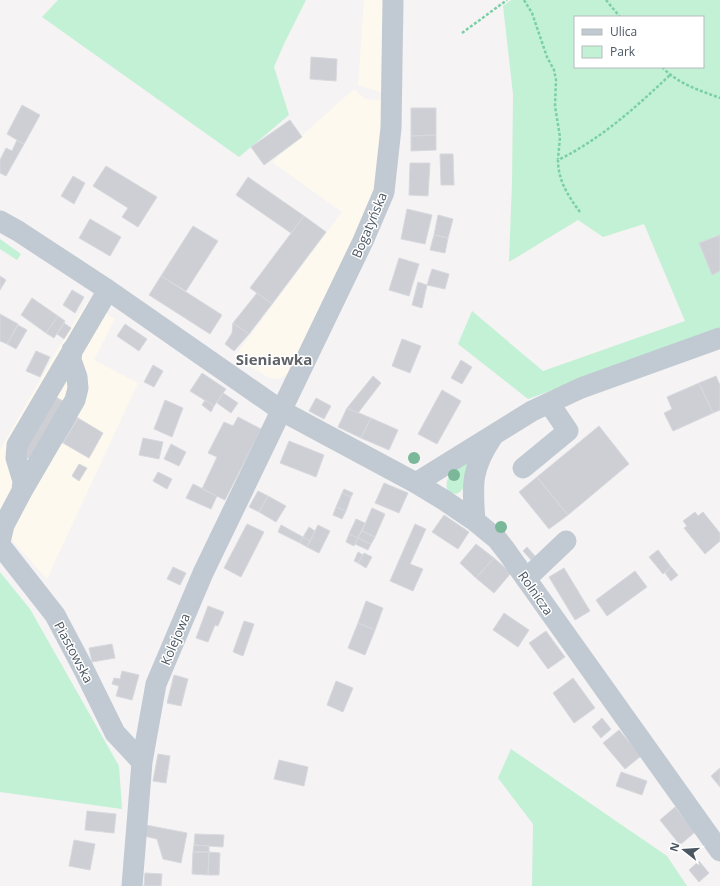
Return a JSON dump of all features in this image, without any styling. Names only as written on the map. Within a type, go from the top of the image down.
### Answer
[{"type":"street","name":"Bogatyńska","points":[[282,411],[363,241],[384,192],[391,128],[393,0]]},
{"type":"street","name":"Rolnicza","points":[[0,221],[18,231],[108,290],[282,411],[416,483],[475,521],[497,539],[720,851]]},
{"type":"street","points":[[22,491],[22,481],[16,458],[17,445],[108,290]]},
{"type":"street","points":[[416,483],[494,433],[532,411],[581,388],[720,338]]},
{"type":"street","points":[[0,542],[4,525],[75,400],[78,388],[77,376],[72,360],[72,350]]},
{"type":"street","points":[[523,468],[568,431],[549,403]]},
{"type":"street","name":"Kolejowa","points":[[132,886],[142,762],[156,684],[204,573],[282,411]]},
{"type":"street","points":[[475,521],[473,486],[474,475],[482,451],[494,433]]},
{"type":"street","points":[[526,579],[566,541]]},
{"type":"street","name":"Piastowska","points":[[0,545],[55,615],[115,734],[142,762]]},
{"type":"path","points":[[462,33],[507,0]]},
{"type":"path","points":[[524,0],[532,13],[547,57],[554,70],[556,80],[555,106],[560,137],[558,168],[561,180],[570,199],[580,212]]},
{"type":"path","points":[[606,0],[619,16]]},
{"type":"path","points":[[663,68],[670,75],[694,88],[720,98]]},
{"type":"path","points":[[558,160],[575,152],[613,126],[630,113],[670,75]]},
{"type":"shaded area","points":[[364,0],[403,0],[403,68],[383,93],[358,85]]},
{"type":"shaded area","points":[[354,89],[365,99],[382,100],[378,193],[291,371],[282,378],[273,379],[234,357],[342,212],[272,162]]},
{"type":"shaded area","points":[[87,302],[115,319],[94,360],[138,383],[47,579],[0,527],[0,450],[57,350]]},
{"type":"green space","points":[[58,0],[306,0],[274,67],[289,115],[239,157],[42,17]]},
{"type":"green space","points":[[511,0],[720,0],[720,329],[528,399],[458,344],[472,311],[543,371],[685,321],[644,224],[603,237],[578,220],[509,262],[513,94],[503,6]]},
{"type":"green space","points":[[0,239],[21,254],[17,260],[0,249]]},
{"type":"green space","points":[[471,456],[468,476],[465,483],[458,493],[453,494],[447,490],[448,479],[457,466]]},
{"type":"green space","points":[[0,572],[30,609],[119,766],[122,809],[0,792]]},
{"type":"green space","points":[[511,749],[667,856],[687,886],[532,886],[533,824],[498,778]]},
{"type":"building","points":[[311,57],[337,59],[336,81],[310,79]]},
{"type":"building","points":[[22,105],[40,115],[24,144],[7,134]]},
{"type":"building","points":[[411,108],[436,108],[436,135],[411,136]]},
{"type":"building","points":[[290,120],[302,137],[264,165],[251,147]]},
{"type":"building","points":[[436,135],[436,150],[411,151],[411,136]]},
{"type":"building","points":[[17,140],[24,144],[6,176],[0,173],[0,160],[6,148],[12,151]]},
{"type":"building","points":[[440,154],[453,154],[454,185],[441,185]]},
{"type":"building","points":[[410,163],[430,163],[428,196],[409,195]]},
{"type":"building","points":[[106,166],[157,197],[138,227],[122,217],[128,208],[93,186]]},
{"type":"building","points":[[73,176],[85,183],[74,204],[61,196]]},
{"type":"building","points":[[248,177],[304,216],[291,233],[236,195]]},
{"type":"building","points":[[407,209],[432,215],[425,244],[401,239]]},
{"type":"building","points":[[438,215],[453,219],[448,238],[434,235]]},
{"type":"building","points":[[304,216],[326,232],[272,304],[250,288]]},
{"type":"building","points":[[90,219],[121,237],[110,256],[79,238]]},
{"type":"building","points":[[193,226],[218,241],[186,291],[161,276]]},
{"type":"building","points":[[434,235],[448,238],[445,253],[430,250]]},
{"type":"building","points":[[720,235],[720,271],[712,275],[699,243]]},
{"type":"building","points":[[399,258],[419,264],[409,296],[389,290]]},
{"type":"building","points":[[432,269],[449,274],[445,289],[427,285]]},
{"type":"building","points":[[0,276],[6,280],[0,290]]},
{"type":"building","points":[[161,276],[222,315],[210,334],[149,295]]},
{"type":"building","points":[[418,282],[427,285],[422,308],[412,305]]},
{"type":"building","points":[[72,290],[84,297],[75,313],[63,305]]},
{"type":"building","points":[[257,293],[272,304],[249,334],[233,323]]},
{"type":"building","points":[[32,298],[58,316],[46,333],[21,315]]},
{"type":"building","points":[[0,314],[18,324],[7,344],[0,341]]},
{"type":"building","points":[[58,316],[65,321],[54,338],[46,333]]},
{"type":"building","points":[[64,323],[71,328],[64,339],[57,334]]},
{"type":"building","points":[[233,323],[249,334],[234,351],[225,344],[232,333]]},
{"type":"building","points":[[125,324],[147,339],[139,351],[117,336]]},
{"type":"building","points":[[18,325],[27,330],[16,349],[7,344]]},
{"type":"building","points":[[402,339],[421,346],[410,373],[392,366]]},
{"type":"building","points":[[36,351],[50,357],[40,377],[26,371]]},
{"type":"building","points":[[461,360],[472,367],[462,384],[451,378]]},
{"type":"building","points":[[153,365],[163,371],[154,387],[144,382]]},
{"type":"building","points":[[202,373],[226,389],[214,406],[190,391]]},
{"type":"building","points":[[373,376],[381,383],[358,413],[347,408]]},
{"type":"building","points":[[716,376],[720,385],[720,410],[713,413],[699,383]]},
{"type":"building","points":[[699,383],[713,413],[673,431],[664,413],[672,409],[667,397]]},
{"type":"building","points":[[442,390],[461,401],[437,444],[418,434]]},
{"type":"building","points":[[223,393],[238,403],[231,413],[217,403]]},
{"type":"building","points":[[50,394],[65,402],[61,409],[78,418],[63,443],[47,434],[32,461],[18,452]]},
{"type":"building","points":[[316,398],[331,406],[324,419],[309,411]]},
{"type":"building","points":[[165,400],[183,408],[172,437],[154,429]]},
{"type":"building","points":[[205,400],[214,406],[211,412],[202,405]]},
{"type":"building","points":[[347,408],[371,418],[361,438],[338,427]]},
{"type":"building","points":[[238,417],[261,429],[225,500],[202,489],[217,457],[208,453],[224,422],[233,426]]},
{"type":"building","points":[[78,418],[103,433],[89,458],[63,443]]},
{"type":"building","points":[[371,418],[398,430],[389,450],[361,438]]},
{"type":"building","points":[[599,426],[629,464],[568,515],[537,477]]},
{"type":"building","points":[[143,438],[163,442],[159,459],[139,455]]},
{"type":"building","points":[[289,441],[324,455],[316,477],[280,463]]},
{"type":"building","points":[[171,444],[186,452],[179,466],[164,459]]},
{"type":"building","points":[[79,464],[87,468],[79,481],[72,476]]},
{"type":"building","points":[[158,472],[172,479],[167,489],[153,481]]},
{"type":"building","points":[[537,477],[568,515],[549,529],[519,492]]},
{"type":"building","points":[[384,483],[408,493],[399,513],[375,503]]},
{"type":"building","points":[[193,484],[217,496],[211,509],[186,498]]},
{"type":"building","points":[[344,489],[353,493],[351,497],[342,493]]},
{"type":"building","points":[[258,491],[268,496],[259,512],[249,507]]},
{"type":"building","points":[[342,493],[351,497],[346,511],[336,507]]},
{"type":"building","points":[[268,496],[286,506],[276,522],[259,512]]},
{"type":"building","points":[[336,507],[346,511],[342,519],[333,515]]},
{"type":"building","points":[[372,508],[385,514],[375,537],[362,531]]},
{"type":"building","points":[[695,512],[698,516],[703,512],[720,533],[720,541],[705,554],[684,528],[687,526],[683,521]]},
{"type":"building","points":[[444,515],[469,532],[458,549],[432,532]]},
{"type":"building","points":[[356,519],[365,523],[358,538],[349,534]]},
{"type":"building","points":[[247,524],[264,532],[241,577],[224,568]]},
{"type":"building","points":[[415,524],[426,529],[410,564],[423,569],[413,591],[390,581]]},
{"type":"building","points":[[281,525],[303,537],[300,543],[278,532]]},
{"type":"building","points":[[318,525],[330,531],[319,553],[307,547]]},
{"type":"building","points":[[309,527],[315,531],[310,541],[303,537]]},
{"type":"building","points":[[362,531],[375,537],[371,544],[358,538]]},
{"type":"building","points":[[349,534],[358,538],[354,546],[346,542]]},
{"type":"building","points":[[303,537],[310,541],[307,547],[300,543]]},
{"type":"building","points":[[358,538],[371,544],[368,550],[355,544]]},
{"type":"building","points":[[476,544],[494,558],[476,578],[460,563]]},
{"type":"building","points":[[527,547],[535,556],[531,560],[523,551]]},
{"type":"building","points":[[658,550],[671,567],[663,574],[649,557]]},
{"type":"building","points":[[358,552],[363,555],[358,563],[354,561]]},
{"type":"building","points":[[364,553],[372,557],[366,568],[358,563]]},
{"type":"building","points":[[494,558],[511,573],[494,593],[476,578]]},
{"type":"building","points":[[173,567],[186,573],[180,585],[167,579]]},
{"type":"building","points":[[671,567],[678,575],[671,581],[665,573]]},
{"type":"building","points":[[564,568],[590,611],[575,620],[549,577]]},
{"type":"building","points":[[635,571],[647,587],[607,616],[596,600]]},
{"type":"building","points":[[366,601],[383,608],[375,630],[358,623]]},
{"type":"building","points":[[208,606],[224,612],[218,626],[215,625],[208,642],[196,638]]},
{"type":"building","points":[[504,613],[529,630],[518,647],[493,630]]},
{"type":"building","points":[[244,621],[254,624],[243,656],[233,652]]},
{"type":"building","points":[[358,623],[375,630],[365,655],[348,648]]},
{"type":"building","points":[[546,631],[565,657],[548,669],[529,643]]},
{"type":"building","points":[[112,644],[115,658],[92,662],[89,648]]},
{"type":"building","points":[[122,671],[139,675],[132,700],[116,696],[119,686],[112,684],[114,678],[120,679]]},
{"type":"building","points":[[174,675],[188,679],[181,706],[167,703]]},
{"type":"building","points":[[573,678],[595,708],[574,723],[553,693]]},
{"type":"building","points":[[336,681],[353,688],[343,712],[327,705]]},
{"type":"building","points":[[602,718],[611,729],[601,738],[592,727]]},
{"type":"building","points":[[619,730],[641,756],[625,769],[603,743]]},
{"type":"building","points":[[158,754],[170,756],[166,783],[153,781]]},
{"type":"building","points":[[279,760],[308,767],[304,786],[274,779]]},
{"type":"building","points":[[720,768],[720,787],[711,776]]},
{"type":"building","points":[[621,772],[647,781],[642,795],[616,786]]},
{"type":"building","points":[[675,807],[695,832],[680,845],[660,820]]},
{"type":"building","points":[[87,811],[116,814],[114,833],[85,830]]},
{"type":"building","points":[[146,825],[187,833],[181,863],[163,859],[157,839],[144,836]]},
{"type":"building","points":[[195,834],[224,835],[223,847],[194,845]]},
{"type":"building","points":[[74,840],[95,844],[90,870],[69,866]]},
{"type":"building","points":[[194,845],[209,846],[209,852],[193,852]]},
{"type":"building","points":[[193,852],[209,852],[208,875],[192,874]]},
{"type":"building","points":[[209,852],[220,853],[219,875],[208,875]]},
{"type":"building","points":[[699,861],[709,873],[699,882],[689,870]]},
{"type":"building","points":[[145,873],[162,874],[161,886],[144,886]]},
{"type":"district","name":"Sieniawka","points":[[274,360]]}]
